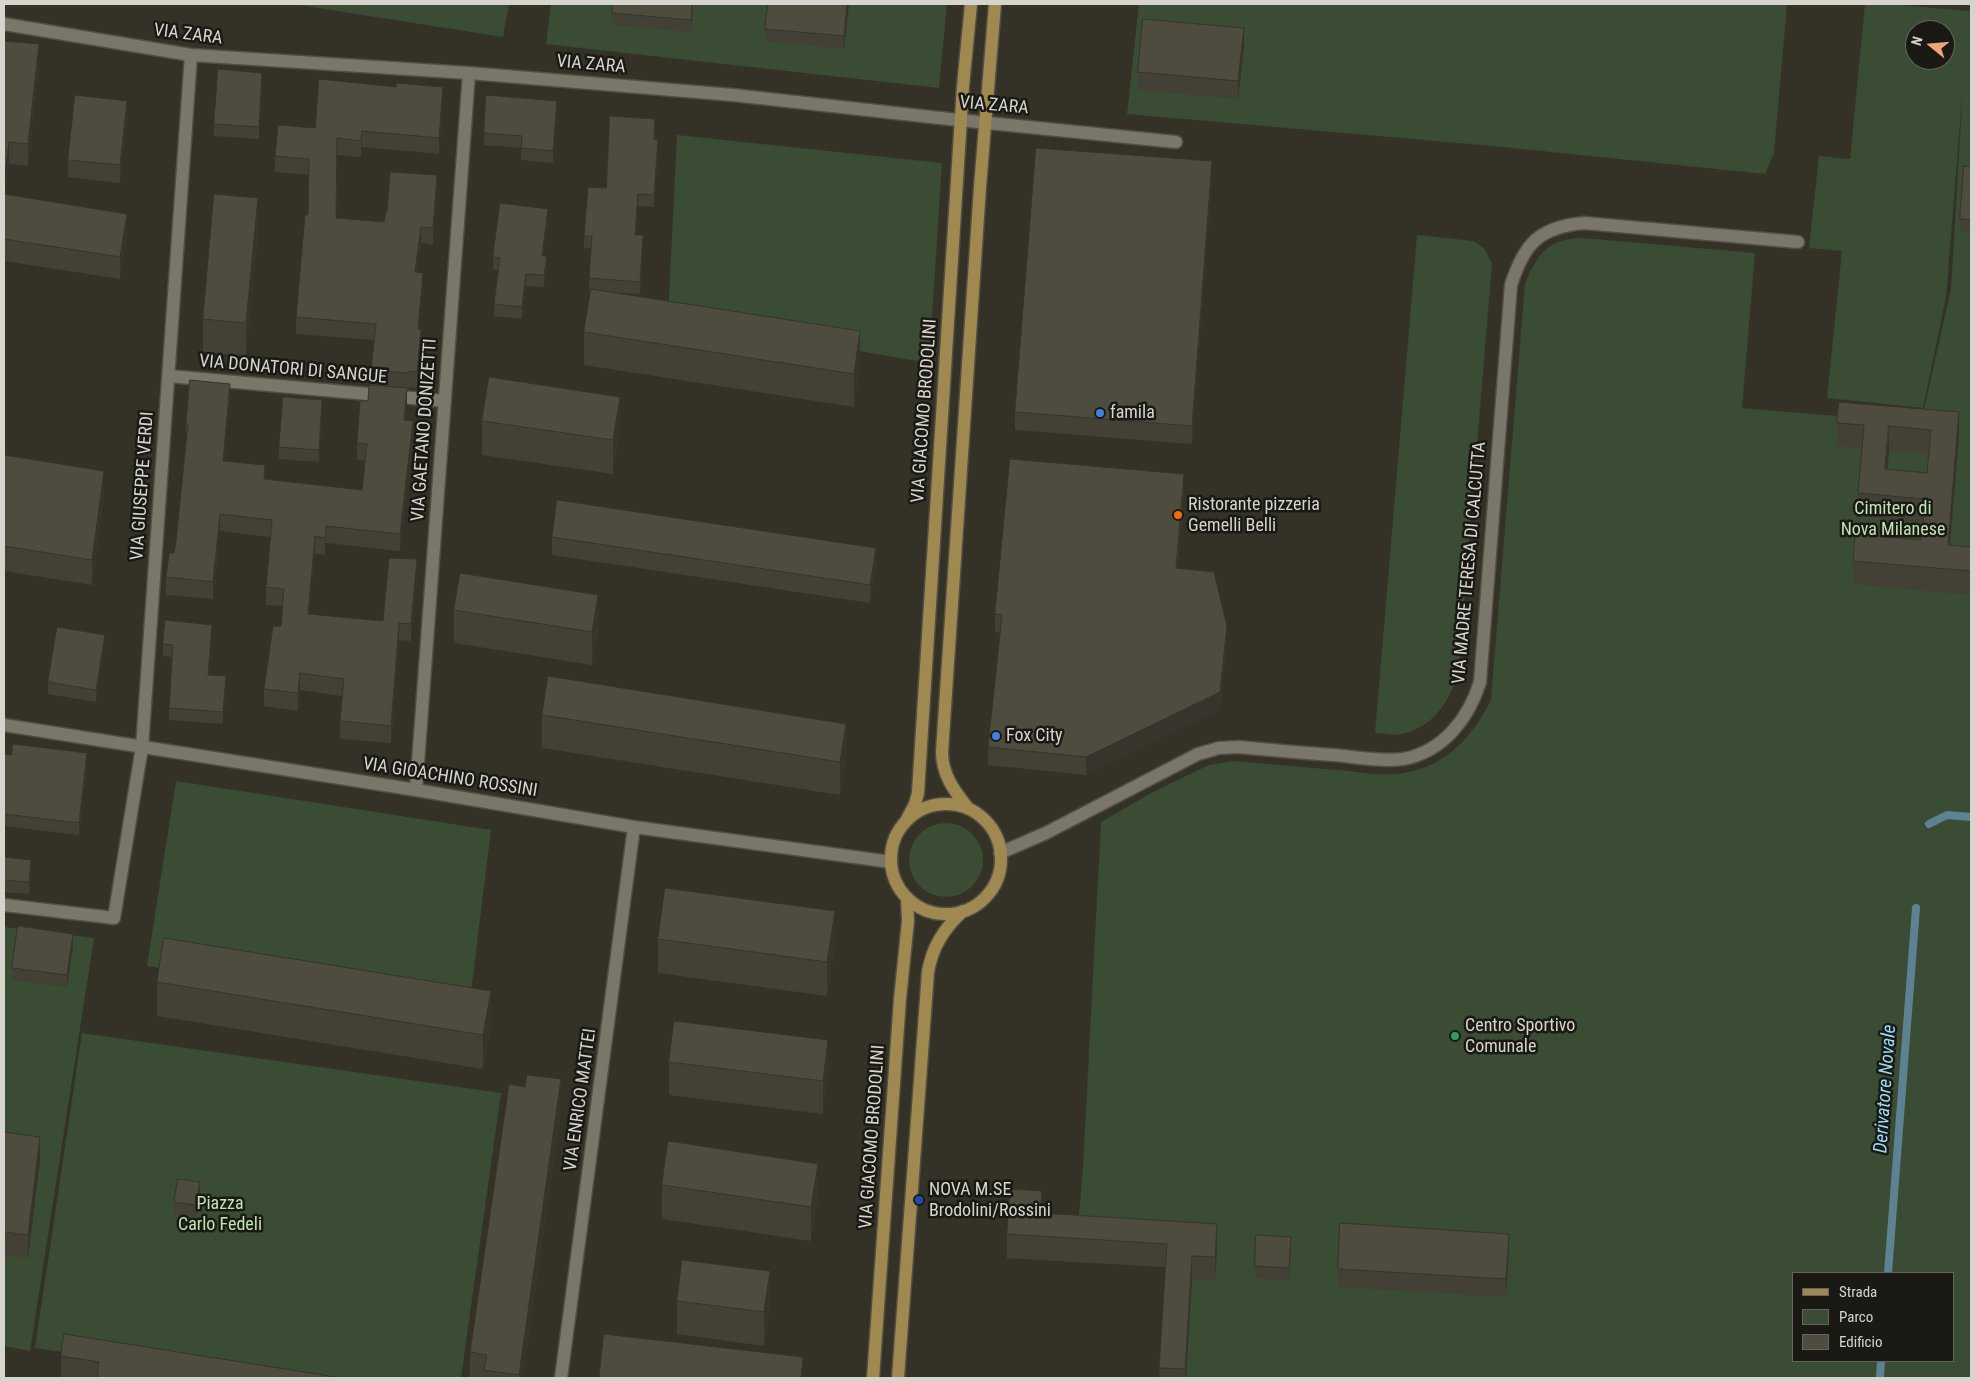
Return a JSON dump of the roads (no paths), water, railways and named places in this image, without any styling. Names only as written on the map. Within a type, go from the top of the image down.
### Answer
[{"type":"main road","name":"VIA GIACOMO BRODOLINI","points":[[907,819],[915,804],[918,793],[971,4]]},
{"type":"main road","points":[[968,808],[956,794],[946,774],[942,752],[985,122],[995,4]]},
{"type":"main road","points":[[953,804],[968,808],[978,814],[989,825],[997,838],[1000,853],[1000,870],[993,887],[981,902],[963,911],[950,914],[935,913],[919,907],[907,898],[896,883],[891,862],[891,848],[895,837],[907,819],[920,810],[934,805],[953,804]]},
{"type":"main road","name":"VIA GIACOMO BRODOLINI","points":[[873,1378],[900,999],[908,921],[907,898]]},
{"type":"main road","points":[[898,1378],[928,972],[939,939],[950,923],[963,911]]},
{"type":"street","name":"VIA ZARA","points":[[4,24],[191,55],[469,73],[734,94],[1176,142]]},
{"type":"street","name":"VIA GIUSEPPE VERDI","points":[[4,905],[114,918],[142,747],[191,55]]},
{"type":"street","name":"VIA GAETANO DONIZETTI","points":[[416,790],[469,73]]},
{"type":"street","name":"VIA MADRE TERESA DI CALCUTTA","points":[[1000,853],[1046,832],[1198,754],[1219,748],[1239,747],[1379,759],[1403,759],[1428,750],[1448,736],[1464,718],[1474,701],[1480,682],[1511,285],[1519,261],[1531,244],[1549,230],[1564,224],[1584,223],[1798,242]]},
{"type":"street","name":"VIA DONATORI DI SANGUE","points":[[169,376],[445,401]]},
{"type":"street","name":"VIA GIOACHINO ROSSINI","points":[[4,725],[416,790],[634,827],[891,862]]},
{"type":"street","name":"VIA ENRICO MATTEI","points":[[562,1378],[634,827]]},
{"type":"waterway","name":"Derivatore Novale","points":[[1929,824],[1947,815],[1971,817]]},
{"type":"waterway","name":"Derivatore Novale","points":[[1888,1272],[1916,908]]},
{"type":"waterway","name":"Derivatore Novale","points":[[1880,1378],[1881,1362]]},
{"type":"place","name":"famila","points":[[1100,413]]},
{"type":"place","name":"Ristorante pizzeria Gemelli Belli","points":[[1178,515]]},
{"type":"place","name":"Fox City","points":[[996,736]]},
{"type":"place","name":"Centro Sportivo Comunale","points":[[1455,1036]]},
{"type":"place","name":"NOVA M.SE Brodolini/Rossini","points":[[919,1200]]},
{"type":"park label","name":"Cimitero di Nova Milanese","points":[[1893,519]]},
{"type":"park label","name":"Piazza Carlo Fedeli","points":[[220,1214]]}]
